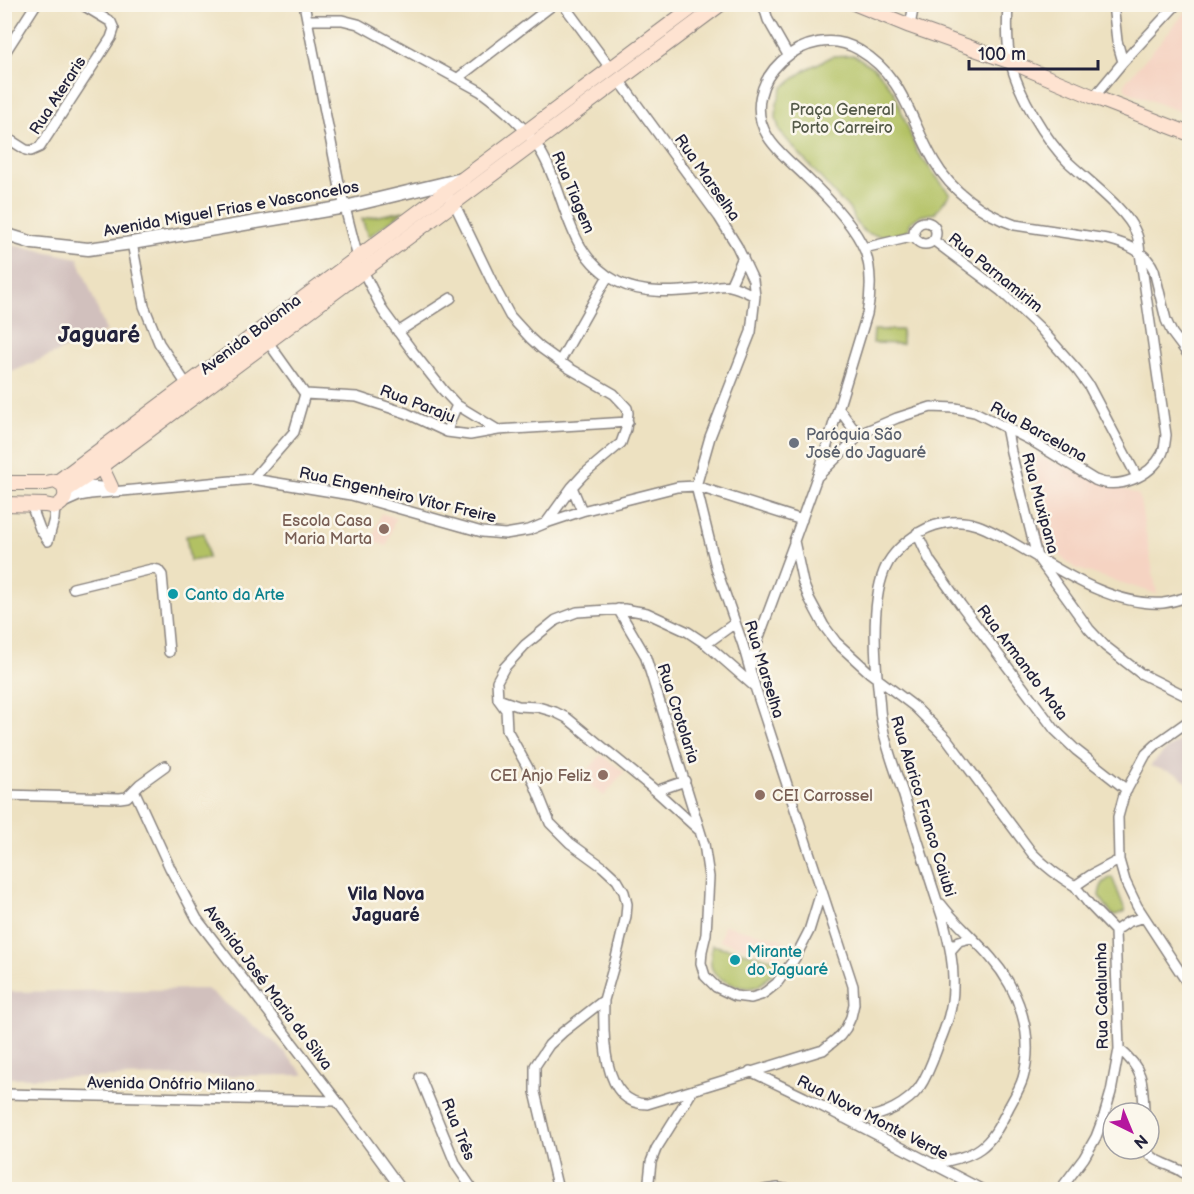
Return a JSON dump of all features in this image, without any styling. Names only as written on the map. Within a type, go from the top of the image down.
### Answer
[{"type":"main road","name":"Avenida Bolonha","points":[[53,496],[103,465],[454,203],[530,138],[615,74],[697,4]]},
{"type":"main road","name":"Avenida Bolonha","points":[[615,74],[721,4]]},
{"type":"main road","points":[[856,4],[1011,62],[1190,134]]},
{"type":"main road","name":"Avenida Bolonha","points":[[53,496],[187,385],[358,258],[439,190],[463,179],[530,138]]},
{"type":"main road","points":[[103,465],[103,470],[117,489]]},
{"type":"main road","points":[[4,483],[53,496]]},
{"type":"main road","points":[[4,504],[53,496]]},
{"type":"street","points":[[4,54],[36,4]]},
{"type":"street","name":"Rua Ateraris","points":[[4,135],[26,150],[31,151],[40,147],[111,38],[114,29],[111,22],[81,4]]},
{"type":"street","points":[[304,4],[345,207],[358,258]]},
{"type":"street","points":[[458,78],[554,4]]},
{"type":"street","name":"Rua Marselha","points":[[498,699],[506,710],[507,730],[528,768],[550,823],[570,843],[617,880],[624,892],[627,904],[626,916],[604,1000],[604,1031],[610,1072],[622,1093],[631,1100],[647,1104],[823,1050],[840,1036],[851,1017],[854,1004],[853,986],[717,570],[696,486],[710,436],[751,332],[755,296],[753,280],[743,257],[719,217],[562,4]]},
{"type":"street","points":[[763,4],[768,20],[788,55]]},
{"type":"street","points":[[910,26],[914,4]]},
{"type":"street","name":"Rua Barcelona","points":[[750,668],[817,477],[862,433],[931,407],[975,412],[1006,427],[1103,483],[1114,484],[1137,477],[1152,467],[1162,454],[1166,435],[1136,233],[1126,218],[1052,144],[1023,94],[1011,62],[1008,4]]},
{"type":"street","points":[[1113,4],[1117,40],[1123,62]]},
{"type":"street","points":[[1094,97],[1177,4]]},
{"type":"street","name":"Rua Tiagem","points":[[307,20],[342,20],[358,24],[458,78],[499,105],[517,122],[541,151],[578,243],[591,260],[608,276],[628,287],[653,292],[730,285]]},
{"type":"street","points":[[817,477],[869,306],[868,267],[864,248],[851,228],[830,201],[777,148],[764,130],[760,112],[763,89],[776,67],[797,49],[816,42],[846,43],[879,64],[900,91],[935,162],[956,189],[974,204],[1015,225],[1107,239],[1120,242],[1140,253],[1151,263],[1154,270],[1164,314],[1172,333],[1190,357]]},
{"type":"street","points":[[439,190],[454,203],[510,316],[531,339],[569,368],[614,394],[627,408],[628,422],[621,443],[596,463],[572,487],[546,523]]},
{"type":"street","name":"Avenida Miguel Frias e Vasconcelos","points":[[4,234],[33,243],[88,249],[439,190]]},
{"type":"street","points":[[926,223],[935,229],[936,235],[928,244],[917,241],[915,236],[916,228],[920,224],[926,223]]},
{"type":"street","points":[[864,248],[915,236]]},
{"type":"street","name":"Rua Parnamirim","points":[[933,240],[1001,291],[1039,327],[1078,371],[1089,386],[1137,477]]},
{"type":"street","points":[[132,243],[144,306],[159,343],[187,385]]},
{"type":"street","points":[[743,257],[730,285],[755,296]]},
{"type":"street","points":[[363,271],[383,311],[443,390],[457,405],[498,430]]},
{"type":"street","points":[[560,361],[608,276]]},
{"type":"street","points":[[398,332],[452,298]]},
{"type":"street","points":[[253,479],[294,432],[305,394],[268,342]]},
{"type":"street","name":"Rua Paraju","points":[[305,394],[357,397],[406,412],[447,432],[470,435],[498,430],[628,422]]},
{"type":"street","points":[[447,432],[457,405]]},
{"type":"street","points":[[839,409],[852,426],[862,433]]},
{"type":"street","name":"Rua Muxipana","points":[[1006,427],[1037,557],[1086,625],[1105,646],[1140,673],[1190,698]]},
{"type":"street","name":"Rua Engenheiro Vítor Freire","points":[[53,496],[253,479],[351,495],[482,532],[505,534],[529,530],[582,511],[677,487],[696,486]]},
{"type":"street","points":[[696,486],[802,520]]},
{"type":"street","points":[[572,487],[582,511]]},
{"type":"street","name":"Rua Alarico Franco Caiubi","points":[[844,1118],[863,1118],[887,1111],[918,1089],[940,1043],[950,1014],[953,989],[951,950],[882,728],[877,679],[876,614],[881,580],[891,558],[898,548],[917,533],[940,524],[957,522],[975,525],[1005,538],[1081,582],[1129,600],[1164,603],[1190,596]]},
{"type":"street","name":"Rua Armando Mota","points":[[917,533],[930,561],[961,606],[1055,730],[1126,790]]},
{"type":"street","points":[[794,541],[803,583],[809,598],[824,626],[843,650],[934,724],[1032,853],[1075,886],[1115,931],[1128,922],[1144,917]]},
{"type":"street","points":[[73,588],[152,569],[158,570],[162,575],[169,652]]},
{"type":"street","name":"Rua Crotolaria","points":[[618,609],[645,655],[704,844],[709,877],[707,923],[702,951],[703,970],[710,982],[726,993],[744,998],[756,997],[777,983],[795,958],[809,931],[821,891]]},
{"type":"street","points":[[700,831],[656,791],[567,718],[538,707],[518,706],[498,699],[497,681],[504,668],[525,645],[556,620],[577,612],[624,609],[647,613],[688,632],[706,644],[754,687]]},
{"type":"street","points":[[706,644],[735,623]]},
{"type":"street","points":[[1190,720],[1146,754],[1126,790],[1118,817],[1119,860],[1129,890],[1190,987]]},
{"type":"street","points":[[4,795],[127,797],[140,784],[165,766]]},
{"type":"street","points":[[656,791],[685,781]]},
{"type":"street","name":"Avenida José Maria da Silva","points":[[134,790],[192,912],[402,1190]]},
{"type":"street","points":[[1075,886],[1119,860]]},
{"type":"street","points":[[932,1164],[965,1156],[987,1143],[998,1129],[1022,1079],[1028,1043],[1019,1004],[1003,974],[991,958],[953,921],[936,897]]},
{"type":"street","name":"Rua Catalunha","points":[[1060,1190],[1084,1158],[1096,1137],[1111,1092],[1119,1049],[1115,931]]},
{"type":"street","points":[[951,950],[959,941],[971,938]]},
{"type":"street","points":[[558,1190],[535,1092],[535,1066],[542,1054],[556,1039],[604,1000]]},
{"type":"street","points":[[1119,1049],[1134,1062],[1140,1075],[1143,1101]]},
{"type":"street","name":"Rua Nova Monte Verde","points":[[750,1071],[983,1190]]},
{"type":"street","name":"Rua Três","points":[[420,1077],[456,1165],[473,1190]]},
{"type":"street","points":[[648,1190],[651,1162],[656,1149],[693,1090]]},
{"type":"street","name":"Avenida Onófrio Milano","points":[[4,1094],[337,1101]]},
{"type":"street","points":[[1161,1161],[1185,1173],[1190,1179]]},
{"type":"street","points":[[764,1190],[778,1188],[790,1190]]},
{"type":"shaded area","points":[[1189,8],[1189,115],[1126,91],[1125,83]]},
{"type":"shaded area","points":[[4,243],[78,258],[106,331],[5,375]]},
{"type":"shaded area","points":[[1032,454],[1139,495],[1157,594],[1075,568],[1042,541]]},
{"type":"shaded area","name":"Escola Casa Maria Marta","points":[[381,513],[395,518],[387,546],[372,541]]},
{"type":"shaded area","points":[[1189,734],[1189,784],[1178,774],[1150,766],[1167,749]]},
{"type":"shaded area","name":"CEI Anjo Feliz","points":[[601,755],[624,772],[604,796],[581,778]]},
{"type":"shaded area","points":[[724,925],[785,940],[780,957],[720,941]]},
{"type":"shaded area","points":[[207,989],[277,1044],[305,1075],[5,1078],[5,992]]},
{"type":"shaded area","points":[[206,1180],[290,1184],[333,1189],[206,1189]]},
{"type":"green space","name":"Praça General Porto Carreiro","points":[[854,55],[877,70],[894,92],[917,152],[950,194],[935,213],[920,216],[911,222],[907,232],[880,236],[867,233],[780,132],[776,118],[782,88],[807,69],[833,56]]},
{"type":"green space","points":[[404,211],[368,237],[362,219]]},
{"type":"green space","points":[[874,330],[902,330],[902,344],[873,343]]},
{"type":"green space","points":[[204,533],[208,558],[190,561],[186,536]]},
{"type":"green space","points":[[1112,877],[1125,910],[1116,915],[1112,914],[1099,896],[1102,884]]},
{"type":"green space","points":[[712,945],[781,961],[768,978],[758,986],[746,988],[732,984],[715,973],[710,957]]},
{"type":"place","name":"Paróquia São José do Jaguaré","points":[[794,443]]},
{"type":"place","name":"Escola Casa Maria Marta","points":[[384,529]]},
{"type":"place","name":"Canto da Arte","points":[[173,594]]},
{"type":"place","name":"CEI Anjo Feliz","points":[[603,775]]},
{"type":"place","name":"CEI Carrossel","points":[[760,795]]},
{"type":"place","name":"Mirante do Jaguaré","points":[[735,960]]},
{"type":"district","name":"Jaguaré","points":[[99,334]]},
{"type":"district","name":"Vila Nova Jaguaré","points":[[386,904]]}]
